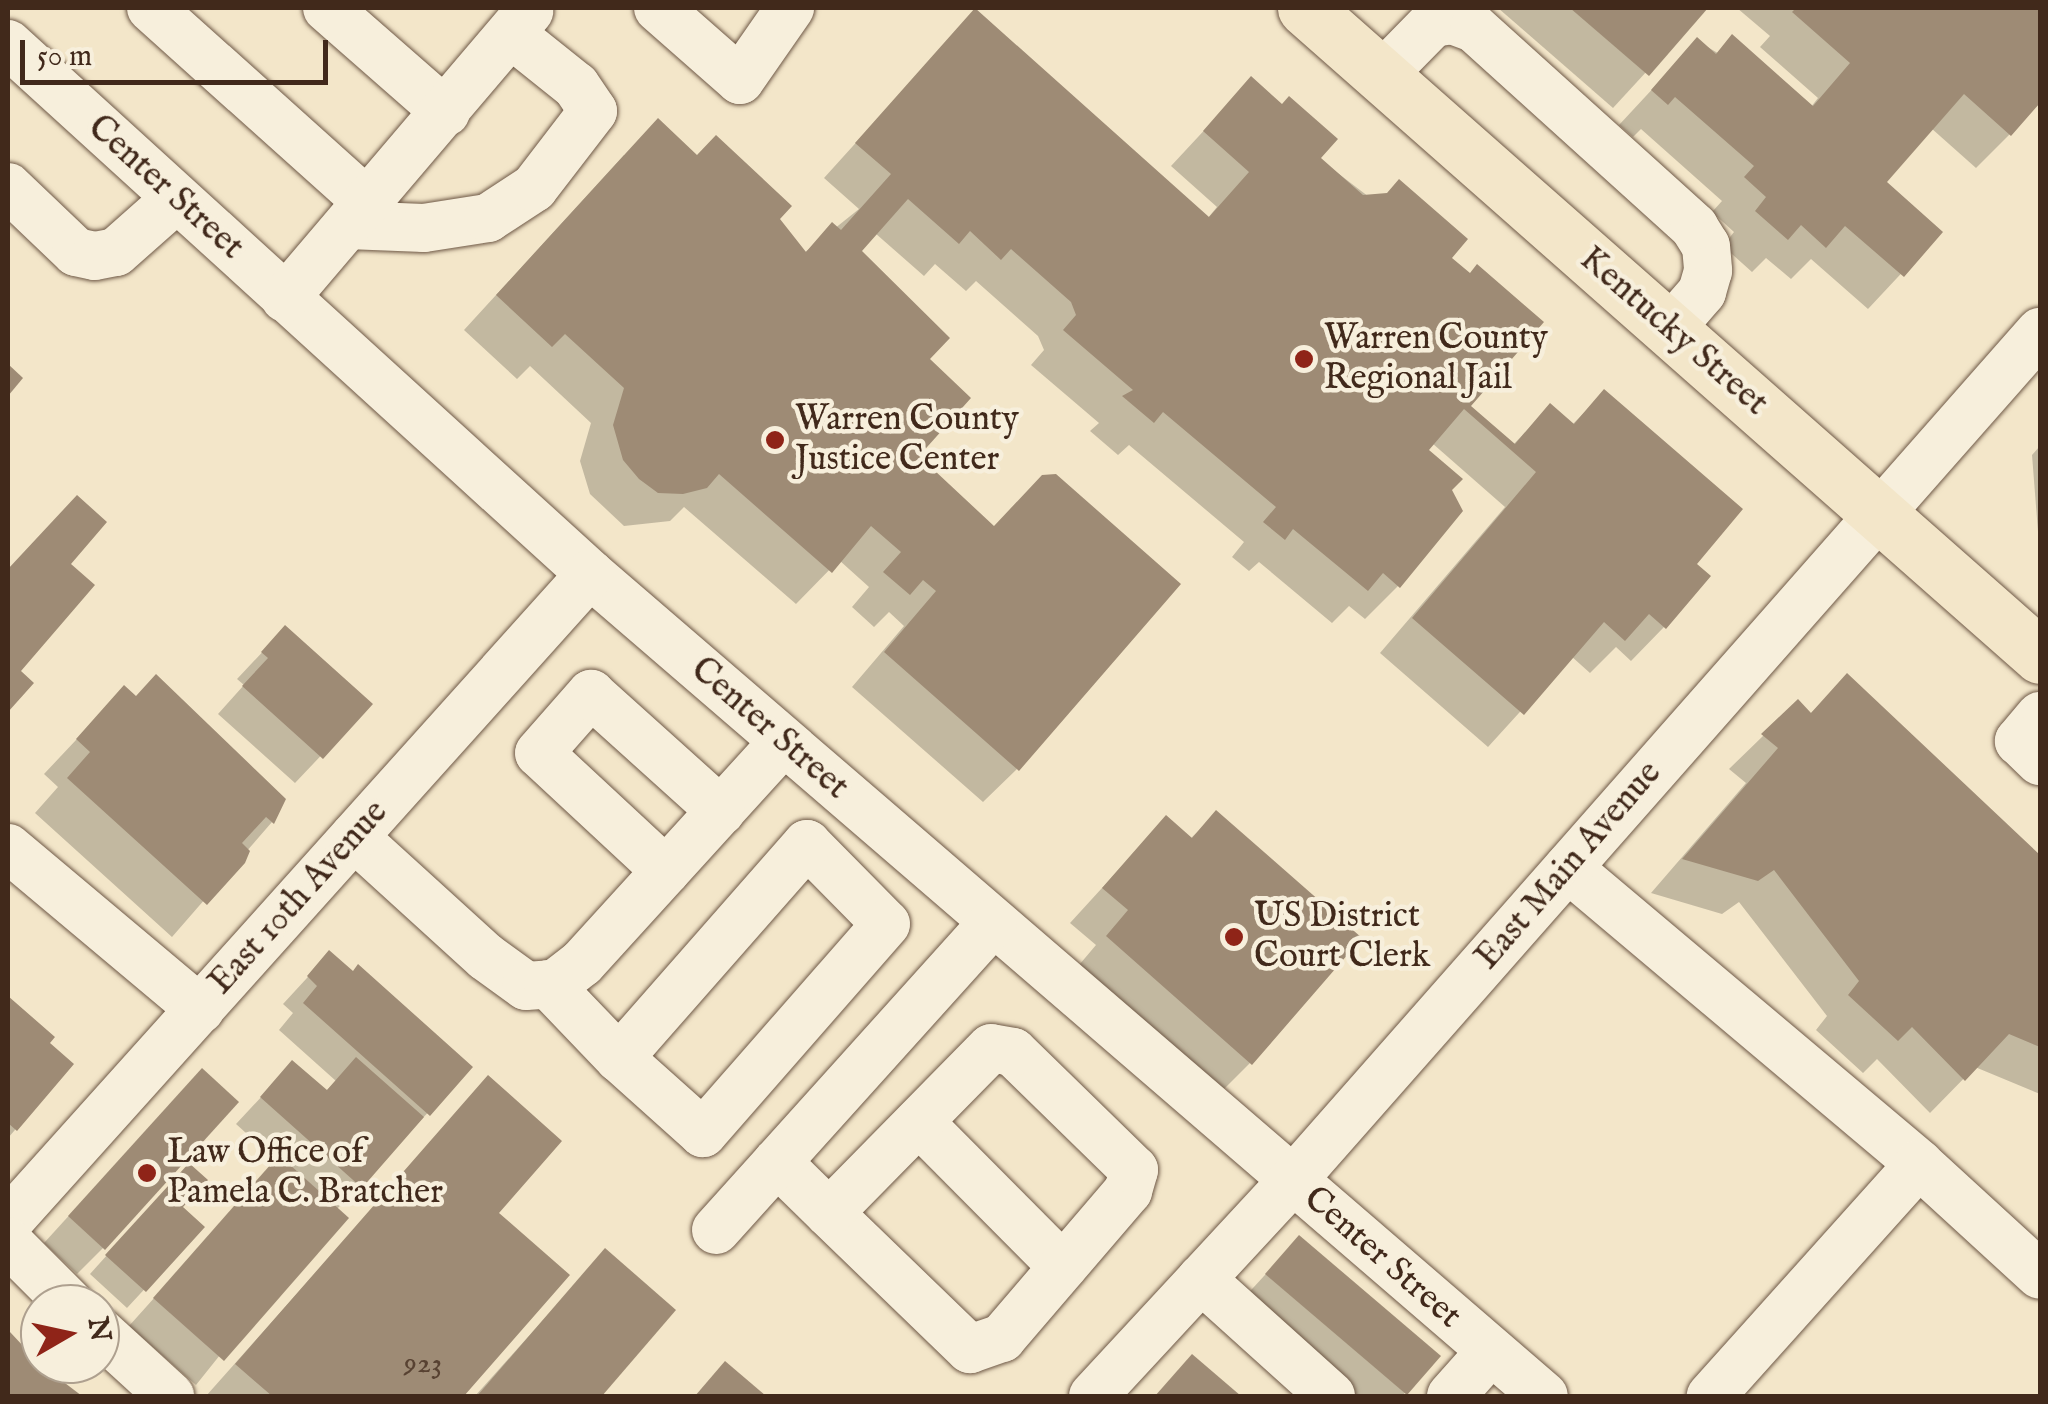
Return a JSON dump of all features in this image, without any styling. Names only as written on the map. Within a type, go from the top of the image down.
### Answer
[{"type":"main road","name":"Kentucky Street","points":[[1306,8],[2040,656]]},
{"type":"street","points":[[151,8],[358,214],[424,228],[488,218],[534,188],[593,111],[520,17],[446,112],[358,214],[286,298]]},
{"type":"street","points":[[328,8],[446,112]]},
{"type":"street","points":[[658,8],[740,80],[790,8]]},
{"type":"street","points":[[1382,75],[1416,33],[1433,23],[1452,20],[1474,28],[1694,226],[1706,246],[1708,272],[1702,292],[1670,329]]},
{"type":"street","name":"Center Street","points":[[8,44],[590,574],[1544,1396]]},
{"type":"street","points":[[8,186],[76,252],[95,256],[116,252],[177,198]]},
{"type":"street","name":"East Main Avenue","points":[[1093,1396],[1292,1181],[2040,332]]},
{"type":"street","name":"East 10th Avenue","points":[[8,1222],[590,574]]},
{"type":"street","points":[[666,871],[539,753],[590,694],[721,811]]},
{"type":"street","points":[[2040,716],[2019,742],[2040,761]]},
{"type":"street","points":[[354,836],[486,957],[526,986],[548,984],[582,963],[784,742]]},
{"type":"street","points":[[548,984],[619,1058],[703,1133],[886,924],[807,844],[619,1058]]},
{"type":"street","points":[[8,848],[200,1009]]},
{"type":"street","points":[[1568,868],[1919,1164],[2040,1275]]},
{"type":"street","points":[[716,1230],[992,922]]},
{"type":"street","points":[[777,1162],[829,1213],[970,1349],[1002,1338],[1128,1192],[1134,1170],[1013,1052],[991,1048],[829,1213]]},
{"type":"street","points":[[919,1122],[1063,1267]]},
{"type":"street","points":[[1711,1396],[1919,1164]]},
{"type":"street","points":[[8,1242],[50,1284]]},
{"type":"street","points":[[1201,1280],[1331,1396]]},
{"type":"street","points":[[120,1350],[170,1396]]},
{"type":"street","points":[[1451,1396],[1491,1351]]},
{"type":"building","points":[[975,8],[1209,217],[1249,172],[1203,131],[1251,76],[1282,104],[1289,96],[1338,139],[1321,158],[1363,195],[1387,193],[1399,179],[1468,239],[1452,258],[1470,273],[1477,264],[1544,322],[1471,406],[1515,444],[1550,403],[1574,424],[1604,389],[1743,509],[1697,564],[1711,576],[1666,629],[1649,614],[1625,641],[1604,622],[1524,715],[1412,618],[1536,472],[1464,409],[1429,450],[1463,479],[1452,490],[1463,511],[1400,588],[1383,573],[1368,591],[1293,529],[1285,540],[1263,522],[1276,507],[1163,412],[1154,423],[1122,396],[1133,390],[1063,330],[1076,315],[1071,302],[1011,249],[1001,260],[970,231],[959,244],[908,199],[862,251],[950,338],[930,359],[971,398],[919,456],[994,526],[1042,475],[1056,474],[1181,584],[1019,771],[884,652],[936,591],[923,580],[910,595],[883,572],[901,552],[871,526],[832,573],[719,474],[707,488],[683,494],[658,493],[639,479],[623,460],[613,425],[624,388],[565,334],[552,347],[496,295],[658,118],[697,155],[716,135],[792,206],[780,219],[806,252],[832,222],[841,230],[891,174],[855,143]]},
{"type":"building","points":[[1570,8],[1708,8],[1649,76]]},
{"type":"building","points":[[1796,8],[2040,8],[2040,103],[2011,136],[1964,94],[1887,182],[1943,232],[1904,277],[1845,226],[1826,248],[1801,225],[1788,240],[1755,211],[1766,197],[1744,177],[1754,166],[1675,97],[1668,105],[1651,90],[1697,37],[1716,54],[1732,34],[1813,106],[1850,63],[1792,12]]},
{"type":"building","points":[[8,364],[23,378],[8,396]]},
{"type":"building","points":[[77,495],[107,522],[71,564],[95,585],[21,671],[34,683],[8,712],[8,569]]},
{"type":"building","points":[[285,625],[373,704],[323,759],[242,686],[268,658],[261,652]]},
{"type":"building","points":[[1847,673],[2040,855],[2040,1047],[2009,1034],[1965,1081],[1912,1027],[1898,1041],[1848,995],[1859,981],[1774,870],[1758,881],[1682,859],[1778,748],[1761,734],[1798,699],[1811,713]]},
{"type":"building","points":[[156,674],[286,799],[274,824],[266,817],[242,843],[250,851],[245,863],[207,905],[67,778],[90,752],[76,739],[124,685],[136,696]]},
{"type":"building","name":"US District Court Clerk","points":[[1216,810],[1362,938],[1252,1065],[1106,936],[1128,910],[1102,888],[1166,815],[1192,838]]},
{"type":"building","points":[[329,950],[353,971],[358,964],[473,1067],[430,1116],[303,1003],[317,986],[307,976]]},
{"type":"building","points":[[8,996],[55,1037],[50,1043],[74,1064],[17,1131],[8,1123]]},
{"type":"building","points":[[356,1057],[424,1117],[362,1188],[260,1097],[292,1060],[327,1090]]},
{"type":"building","points":[[202,1068],[239,1102],[105,1250],[68,1216]]},
{"type":"building","points":[[488,1075],[562,1141],[499,1213],[570,1275],[464,1396],[272,1396],[235,1364]]},
{"type":"building","points":[[279,1155],[349,1218],[224,1361],[153,1298]]},
{"type":"building","points":[[189,1163],[208,1180],[183,1207],[205,1227],[146,1292],[105,1255]]},
{"type":"building","points":[[1299,1235],[1441,1356],[1407,1395],[1265,1274]]},
{"type":"building","points":[[605,1248],[676,1310],[602,1396],[477,1396]]},
{"type":"building","points":[[10,1332],[20,1343],[20,1384],[66,1384],[82,1396],[8,1396]]},
{"type":"building","points":[[1192,1354],[1241,1396],[1155,1396]]},
{"type":"building","points":[[725,1361],[766,1396],[695,1396]]},
{"type":"place","name":"Warren County Regional Jail","points":[[1304,359]]},
{"type":"place","name":"Warren County Justice Center","points":[[775,440]]},
{"type":"place","name":"US District Court Clerk","points":[[1234,937]]},
{"type":"place","name":"Law Office of Pamela C. Bratcher","points":[[147,1173]]}]
